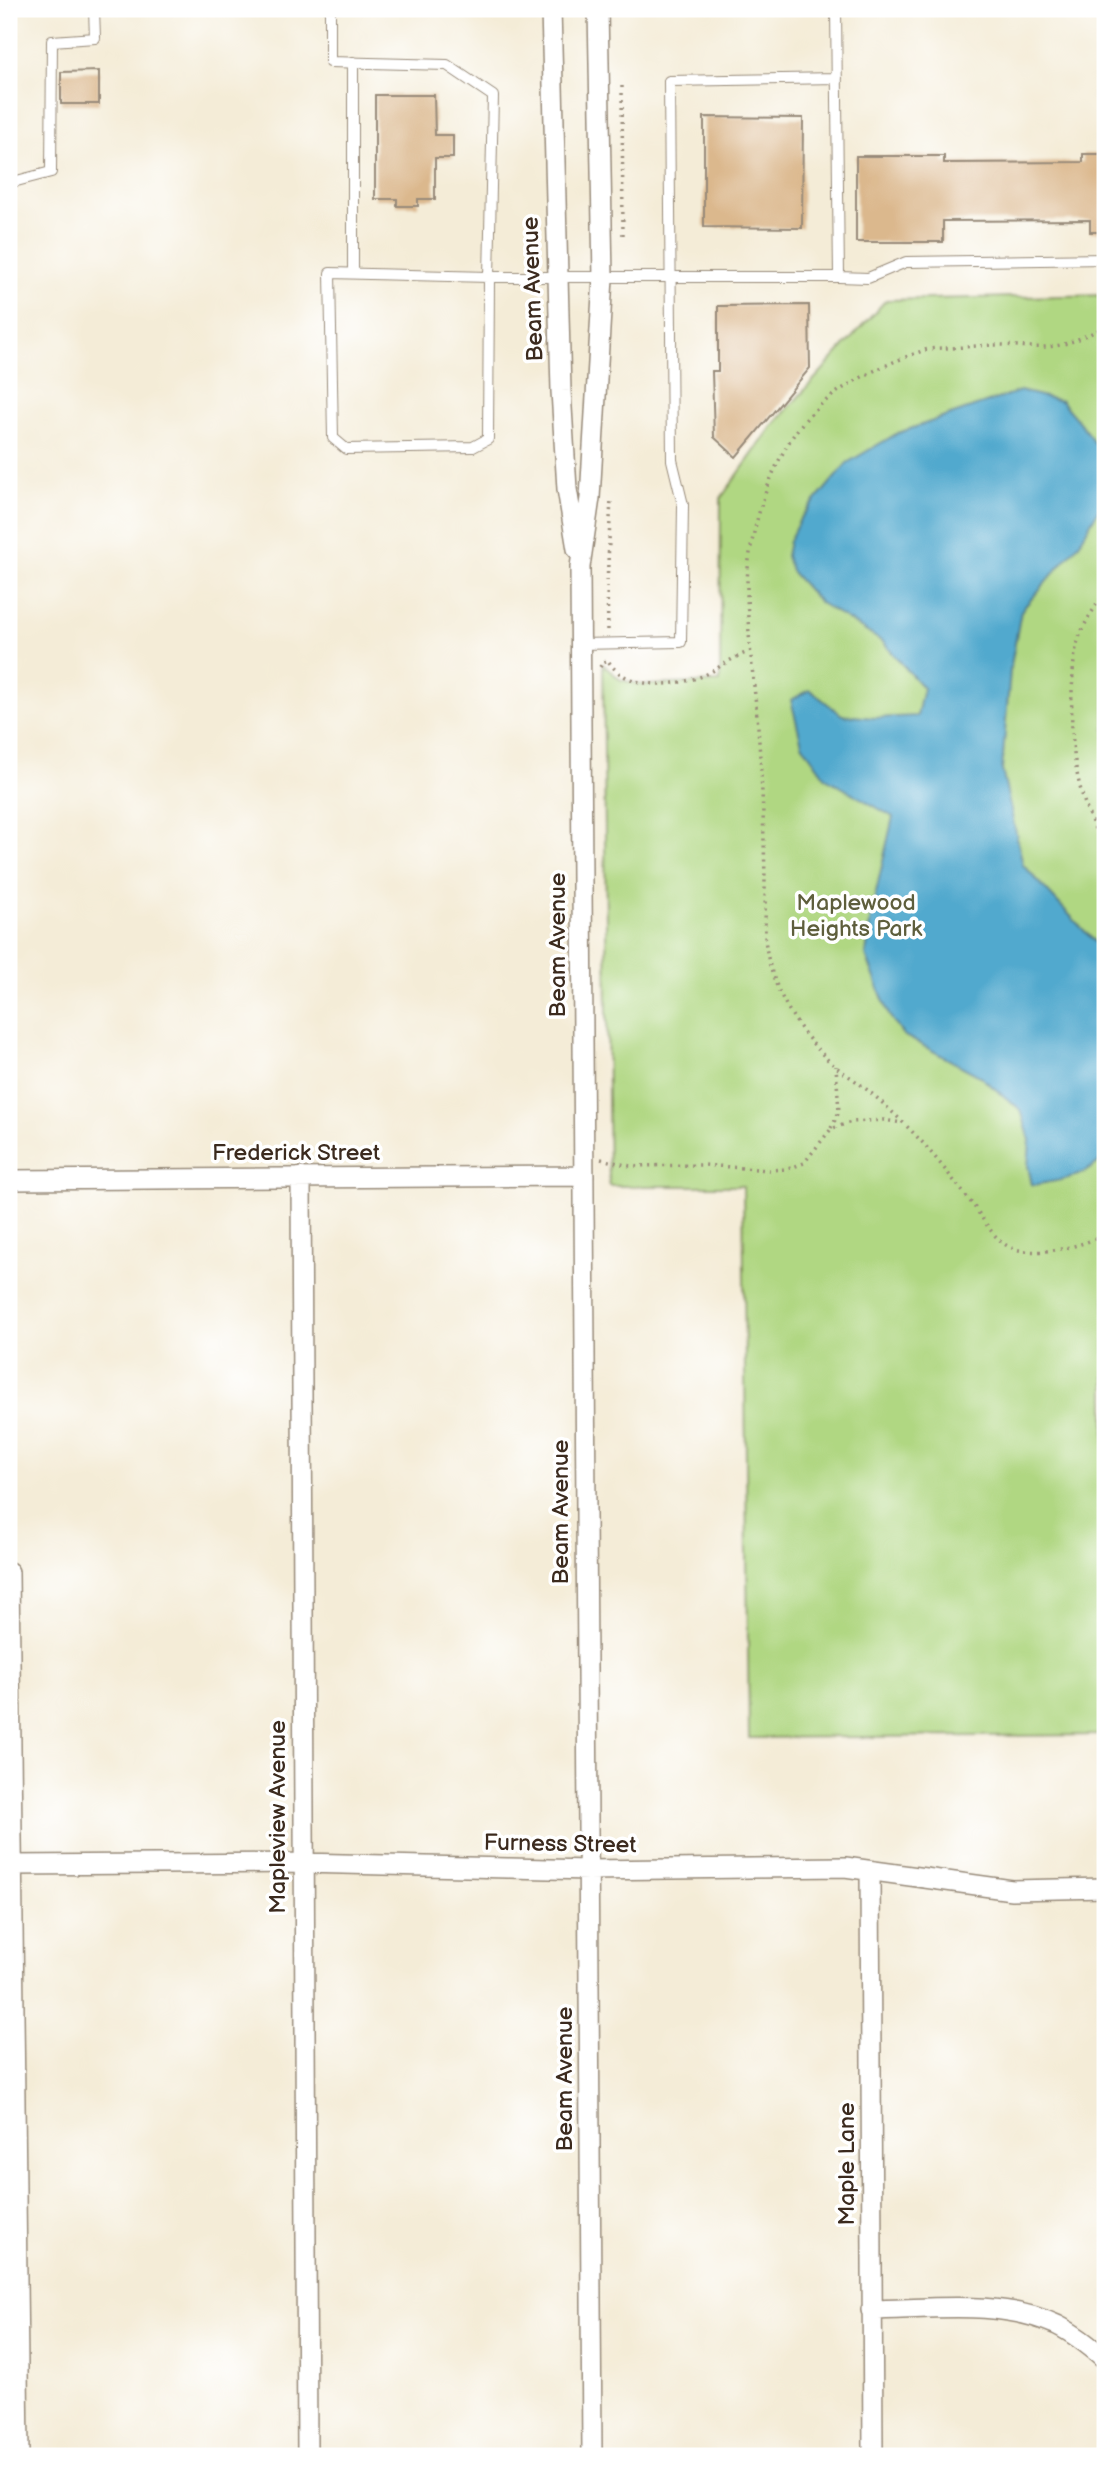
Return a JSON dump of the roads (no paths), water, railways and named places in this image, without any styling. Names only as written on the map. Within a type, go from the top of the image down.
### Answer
[{"type":"street","name":"Beam Avenue","points":[[551,9],[554,211],[561,391],[567,489],[580,567]]},
{"type":"street","name":"Beam Avenue","points":[[592,2456],[580,567],[590,498],[603,278],[598,9]]},
{"type":"street","name":"Frederick Street","points":[[9,1180],[584,1176]]},
{"type":"street","name":"Mapleview Avenue","points":[[301,1177],[307,2456]]},
{"type":"street","points":[[9,1572],[19,2456]]},
{"type":"street","name":"Furness Street","points":[[12,1865],[303,1863],[588,1870],[845,1867],[1012,1890],[1105,1888]]},
{"type":"street","name":"Maple Lane","points":[[870,1871],[873,2456]]},
{"type":"street","points":[[871,2310],[982,2309],[1029,2315],[1080,2338],[1105,2358]]},
{"type":"lane","points":[[9,183],[51,172],[52,41],[95,38],[94,9]]},
{"type":"lane","points":[[330,9],[330,62],[447,65],[493,96],[489,277],[488,439],[473,447],[346,449],[333,438],[330,273],[489,277],[868,278],[906,262],[1105,259]]},
{"type":"lane","points":[[836,9],[839,277]]},
{"type":"lane","points":[[353,62],[353,274]]},
{"type":"lane","points":[[580,644],[681,642],[683,505],[672,460],[669,81],[837,78]]},
{"type":"water","points":[[1020,391],[1061,401],[1105,457],[1105,498],[1079,544],[1021,611],[1010,671],[1002,770],[1023,865],[1105,953],[1105,1156],[1081,1174],[1032,1185],[1028,1166],[1030,1140],[1021,1110],[978,1075],[903,1035],[889,1015],[866,955],[871,914],[893,817],[826,778],[802,744],[791,700],[810,690],[842,715],[874,718],[917,716],[923,688],[883,642],[819,602],[791,571],[786,556],[789,541],[800,519],[847,463],[898,433]]},
{"type":"park label","name":"Maplewood Heights Park","points":[[856,916]]}]
